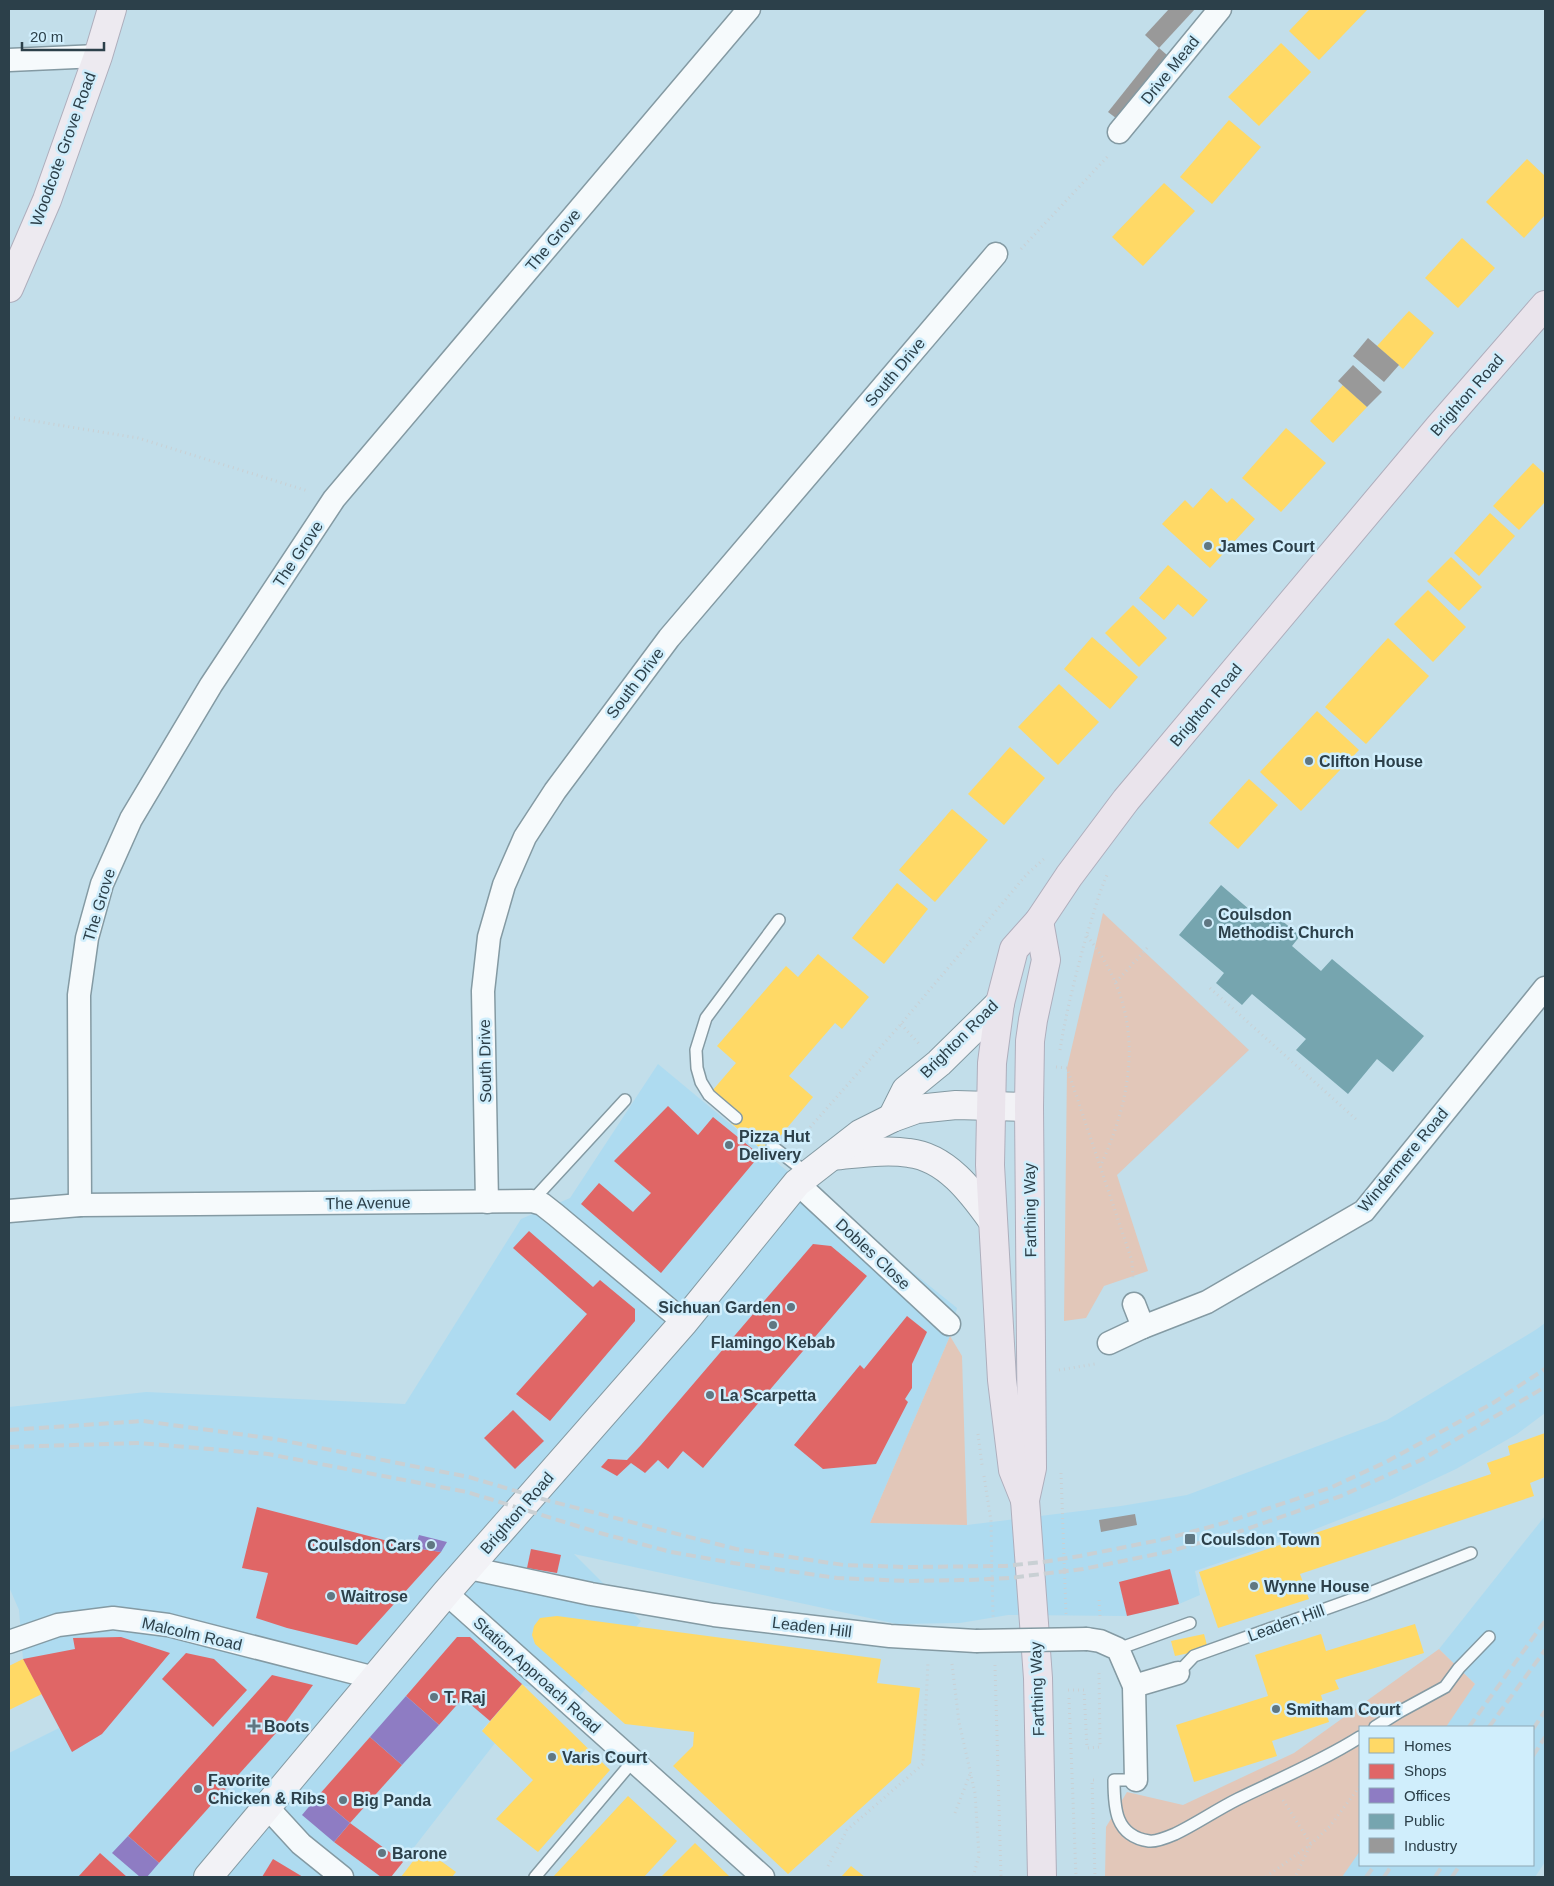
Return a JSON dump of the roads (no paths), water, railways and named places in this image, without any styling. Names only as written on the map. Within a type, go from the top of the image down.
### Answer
[{"type":"highway","name":"Brighton Road","points":[[1000,1003],[1014,949],[1039,921],[1069,876],[1126,800],[1439,427],[1545,305]]},
{"type":"highway","name":"Farthing Way","points":[[1039,921],[1046,960],[1030,1041],[1032,1468],[1025,1500],[1038,1678],[1042,1877]]},
{"type":"highway","name":"Farthing Way","points":[[1000,1003],[992,1062],[990,1105],[992,1220],[1002,1380],[1013,1470],[1025,1500]]},
{"type":"main road","name":"Woodcote Grove Road","points":[[9,288],[47,200],[98,56],[112,9]]},
{"type":"main road","name":"Brighton Road","points":[[892,1118],[906,1090],[939,1064],[1000,1003]]},
{"type":"main road","name":"Brighton Road","points":[[208,1877],[446,1593],[684,1322],[801,1174],[832,1156],[860,1134],[892,1118],[917,1109],[956,1105],[1029,1107]]},
{"type":"main road","points":[[832,1156],[909,1153],[924,1156],[949,1170],[976,1198],[992,1220]]},
{"type":"street","name":"The Grove","points":[[80,1205],[79,995],[86,938],[102,884],[131,819],[211,685],[334,499],[749,9]]},
{"type":"street","name":"Drive Mead","points":[[1119,132],[1220,9]]},
{"type":"street","points":[[9,60],[98,56]]},
{"type":"street","name":"South Drive","points":[[487,1202],[483,991],[489,937],[504,885],[525,837],[555,791],[668,638],[996,254]]},
{"type":"street","name":"Windermere Road","points":[[1109,1343],[1143,1327],[1207,1302],[1364,1211],[1545,988]]},
{"type":"street","name":"Dobles Close","points":[[801,1174],[949,1324]]},
{"type":"street","points":[[532,1201],[542,1204],[556,1215],[684,1322]]},
{"type":"street","name":"The Avenue","points":[[9,1211],[80,1205],[532,1201]]},
{"type":"street","points":[[1134,1304],[1143,1327]]},
{"type":"street","name":"Leaden Hill","points":[[469,1568],[591,1594],[714,1615],[940,1640],[1088,1639],[1100,1641],[1118,1649]]},
{"type":"street","name":"Station Approach Road","points":[[446,1593],[763,1877]]},
{"type":"street","name":"Malcolm Road","points":[[9,1642],[58,1625],[114,1618],[168,1625],[375,1678]]},
{"type":"street","points":[[1118,1649],[1134,1686],[1125,1780]]},
{"type":"street","name":"Leaden Hill","points":[[1134,1686],[1178,1673]]},
{"type":"street","points":[[267,1807],[301,1844],[342,1877]]},
{"type":"lane","points":[[736,1118],[708,1095],[701,1082],[697,1068],[696,1050],[706,1018],[779,920]]},
{"type":"lane","points":[[532,1201],[625,1100]]},
{"type":"lane","points":[[772,1146],[801,1174]]},
{"type":"lane","name":"Leaden Hill","points":[[1178,1673],[1194,1656],[1367,1594],[1471,1553]]},
{"type":"lane","points":[[1118,1649],[1190,1623]]},
{"type":"lane","points":[[1377,1726],[1445,1687],[1459,1668],[1489,1637]]},
{"type":"lane","points":[[1125,1780],[1114,1802],[1118,1819],[1129,1835],[1151,1841],[1173,1835],[1230,1803],[1337,1752],[1359,1738]]},
{"type":"lane","points":[[535,1877],[634,1761]]},
{"type":"railway","points":[[9,1430],[143,1421],[275,1439],[469,1477],[546,1500],[736,1549],[844,1565],[906,1567],[1005,1566],[1080,1556],[1165,1539],[1224,1523],[1332,1487],[1386,1462],[1493,1403],[1545,1369]]},
{"type":"railway","points":[[9,1447],[139,1443],[268,1454],[467,1492],[600,1533],[671,1552],[837,1578],[908,1581],[970,1580],[1009,1578],[1083,1569],[1167,1552],[1238,1532],[1341,1496],[1421,1460],[1545,1387]]},
{"type":"railway","points":[[1470,1726],[1545,1621]]},
{"type":"railway","points":[[1490,1726],[1545,1650]]},
{"type":"railway","points":[[1534,1728],[1545,1711]]},
{"type":"railway","points":[[1534,1754],[1545,1737]]},
{"type":"railway","points":[[1366,1877],[1374,1866]]},
{"type":"railway","points":[[1384,1877],[1391,1866]]},
{"type":"railway","points":[[1435,1877],[1442,1866]]},
{"type":"railway","points":[[1452,1877],[1459,1866]]},
{"type":"place","name":"James Court","points":[[1208,546]]},
{"type":"place","name":"Clifton House","points":[[1309,761]]},
{"type":"place","name":"Coulsdon Methodist Church","points":[[1208,923]]},
{"type":"place","name":"Pizza Hut Delivery","points":[[729,1145]]},
{"type":"place","name":"Sichuan Garden","points":[[791,1307]]},
{"type":"place","name":"Flamingo Kebab","points":[[773,1325]]},
{"type":"place","name":"La Scarpetta","points":[[710,1395]]},
{"type":"place","name":"Coulsdon Town","points":[[1190,1539]]},
{"type":"place","name":"Coulsdon Cars","points":[[431,1545]]},
{"type":"place","name":"Wynne House","points":[[1254,1586]]},
{"type":"place","name":"Waitrose","points":[[331,1596]]},
{"type":"place","name":"T. Raj","points":[[434,1697]]},
{"type":"place","name":"Smitham Court","points":[[1276,1709]]},
{"type":"place","name":"Boots","points":[[254,1726]]},
{"type":"place","name":"Varis Court","points":[[552,1757]]},
{"type":"place","name":"Favorite Chicken & Ribs","points":[[198,1789]]},
{"type":"place","name":"Big Panda","points":[[343,1800]]},
{"type":"place","name":"Barone","points":[[382,1853]]}]
